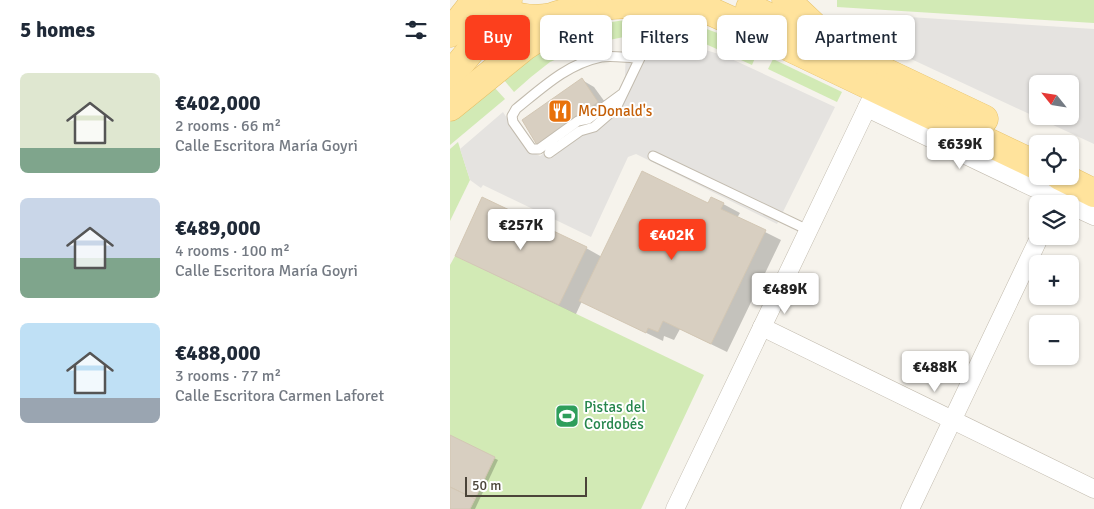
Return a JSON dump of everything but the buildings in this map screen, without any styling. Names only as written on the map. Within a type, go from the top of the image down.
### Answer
[{"type":"main road","points":[[450,33],[476,0]]},
{"type":"main road","points":[[734,0],[797,29]]},
{"type":"main road","points":[[786,0],[802,15]]},
{"type":"main road","points":[[450,107],[536,38],[581,17],[600,3]]},
{"type":"main road","points":[[450,76],[498,4],[522,18],[542,19],[600,3],[670,4],[700,8],[770,38],[1029,162]]},
{"type":"main road","points":[[848,60],[871,87],[1029,142]]},
{"type":"main road","points":[[1079,164],[1094,172]]},
{"type":"main road","points":[[1078,195],[1094,193]]},
{"type":"street","points":[[675,509],[808,230],[871,87],[1059,195]]},
{"type":"street","points":[[1079,207],[1094,216]]},
{"type":"street","points":[[910,509],[1036,245]]},
{"type":"street","points":[[762,327],[1094,489]]},
{"type":"lane","points":[[549,153],[580,131],[594,127],[616,108],[640,58],[602,57],[577,65],[553,78],[516,109],[512,116],[513,122],[532,149],[538,149],[578,121],[588,119],[622,94]]},
{"type":"lane","points":[[653,156],[808,230]]},
{"type":"green space","points":[[837,0],[1094,0],[1094,23],[837,7]]},
{"type":"green space","points":[[622,20],[622,37],[612,39],[612,22]]},
{"type":"green space","points":[[707,29],[717,33],[717,49],[707,45]]},
{"type":"green space","points":[[540,53],[540,60],[555,60],[514,92],[504,80]]},
{"type":"green space","points":[[741,60],[754,60],[752,65]]},
{"type":"green space","points":[[772,60],[775,60],[842,92],[837,102],[768,69]]},
{"type":"green space","points":[[494,87],[505,99],[450,145],[450,122]]},
{"type":"green space","points":[[458,142],[470,180],[450,221],[450,149]]},
{"type":"green space","name":"Pistas del Cordobés","points":[[455,256],[704,375],[641,509],[450,509],[450,265]]},
{"type":"shaded area","points":[[915,17],[1094,29],[1094,144],[1079,137],[1079,135],[1075,135],[1053,125],[1079,125],[1079,75],[1029,75],[1029,114],[913,60],[915,60]]},
{"type":"shaded area","points":[[707,50],[717,54],[717,60],[734,60],[835,107],[777,224],[636,154],[628,157],[591,237],[483,185],[481,188],[470,180],[460,149],[503,112],[527,149],[540,156],[613,106],[625,76],[626,60],[707,60]]},
{"type":"place","name":"McDonald's","points":[[560,111]]},
{"type":"place","name":"Pistas del Cordobés","points":[[567,416]]}]
